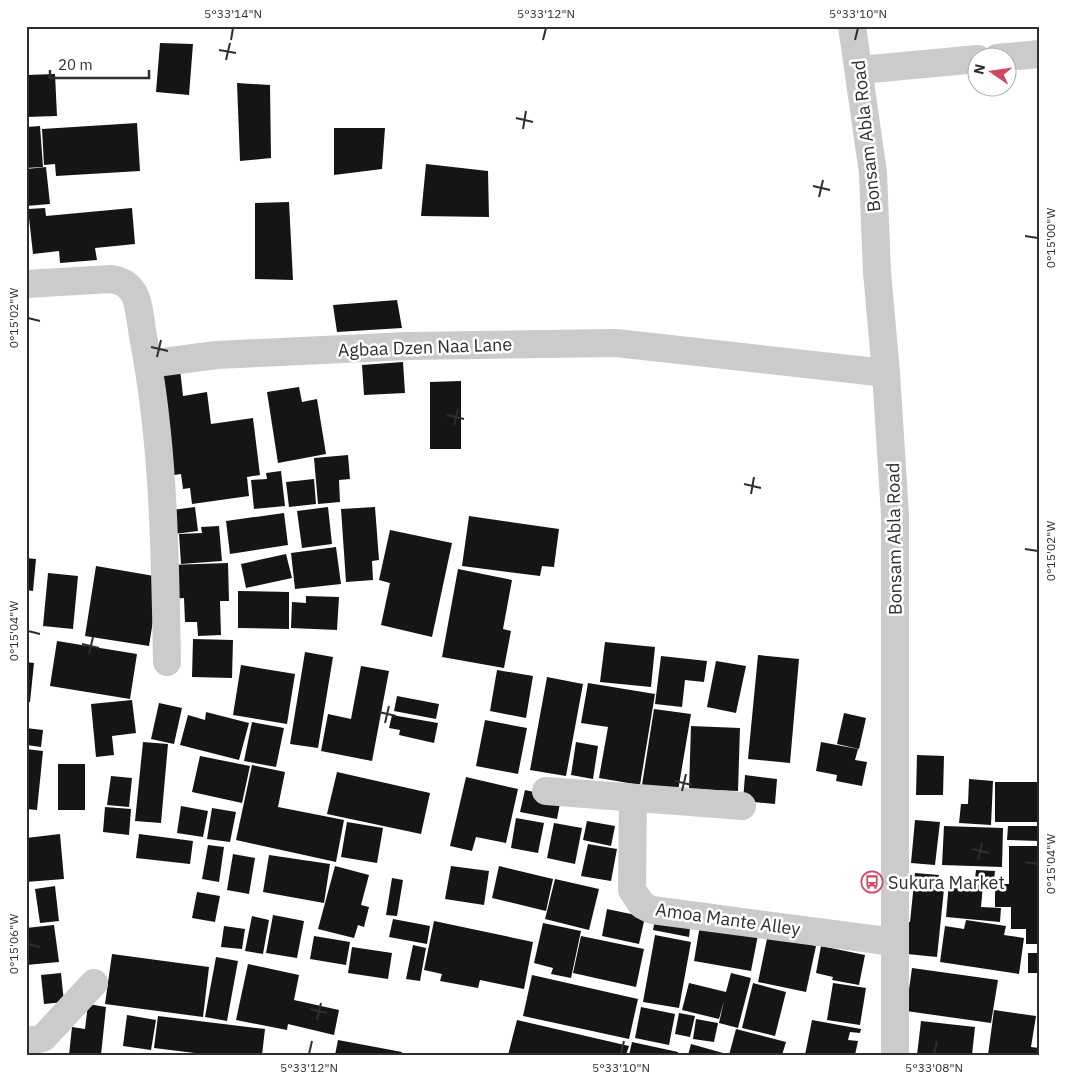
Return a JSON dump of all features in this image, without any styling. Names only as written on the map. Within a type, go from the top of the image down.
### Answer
[{"type":"street","name":"Bonsam Abla Road","points":[[852,26],[860,70],[873,174],[877,272],[886,372],[895,515],[895,1055]]},
{"type":"street","points":[[1018,56],[1039,54]]},
{"type":"street","points":[[860,70],[968,60]]},
{"type":"street","points":[[26,284],[111,279],[123,281],[134,293],[148,364],[164,501],[167,662]]},
{"type":"street","name":"Agbaa Dzen Naa Lane","points":[[148,364],[216,355],[350,348],[607,343],[886,372]]},
{"type":"street","points":[[546,791],[742,806]]},
{"type":"street","name":"Amoa Mante Alley","points":[[633,798],[632,890],[642,905],[652,910],[894,942]]},
{"type":"street","points":[[26,1041],[44,1038],[94,983]]},
{"type":"building","points":[[160,43],[193,44],[189,95],[156,92]]},
{"type":"building","points":[[55,74],[57,116],[26,117],[26,75]]},
{"type":"building","points":[[237,83],[270,85],[271,158],[240,161]]},
{"type":"building","points":[[137,123],[140,171],[56,176],[55,164],[44,165],[42,129]]},
{"type":"building","points":[[40,126],[43,167],[26,168],[26,127]]},
{"type":"building","points":[[334,128],[385,128],[382,169],[334,175]]},
{"type":"building","points":[[426,164],[488,171],[489,217],[421,216]]},
{"type":"building","points":[[46,167],[50,204],[26,206],[26,169]]},
{"type":"building","points":[[289,202],[293,280],[255,279],[255,203]]},
{"type":"building","points":[[45,208],[46,216],[132,208],[135,244],[95,248],[97,260],[60,263],[59,251],[33,254],[28,209]]},
{"type":"building","points":[[397,300],[402,328],[337,332],[333,305]]},
{"type":"building","points":[[403,362],[405,393],[364,395],[362,365]]},
{"type":"building","points":[[180,369],[183,396],[207,392],[211,424],[253,418],[260,475],[247,477],[249,496],[192,504],[190,488],[183,489],[181,474],[167,476],[154,372]]},
{"type":"building","points":[[461,381],[461,449],[430,449],[430,382]]},
{"type":"building","points":[[299,387],[302,402],[317,399],[326,454],[278,463],[267,392]]},
{"type":"building","points":[[348,455],[350,479],[339,480],[340,502],[318,504],[314,458]]},
{"type":"building","points":[[281,471],[285,506],[254,509],[251,480],[267,479],[266,473]]},
{"type":"building","points":[[314,479],[316,504],[289,507],[286,482]]},
{"type":"building","points":[[195,507],[198,531],[174,534],[172,510]]},
{"type":"building","points":[[328,507],[332,544],[302,548],[297,511]]},
{"type":"building","points":[[375,507],[379,560],[372,561],[373,580],[346,582],[341,509]]},
{"type":"building","points":[[284,513],[288,545],[230,554],[226,521]]},
{"type":"building","points":[[469,516],[559,529],[554,567],[542,566],[540,576],[462,566]]},
{"type":"building","points":[[219,526],[222,561],[181,564],[179,534],[202,533],[201,527]]},
{"type":"building","points":[[390,530],[452,543],[432,637],[381,625],[390,583],[379,580]]},
{"type":"building","points":[[336,547],[341,584],[295,589],[291,553]]},
{"type":"building","points":[[286,554],[292,578],[246,588],[241,564]]},
{"type":"building","points":[[26,558],[36,559],[33,591],[26,590]]},
{"type":"building","points":[[228,563],[229,601],[220,601],[221,635],[198,636],[197,622],[185,622],[184,598],[171,599],[169,565]]},
{"type":"building","points":[[96,566],[160,577],[149,646],[85,636]]},
{"type":"building","points":[[458,569],[512,580],[503,629],[511,631],[504,668],[442,657]]},
{"type":"building","points":[[48,573],[78,576],[73,629],[43,626]]},
{"type":"building","points":[[238,591],[289,592],[289,629],[238,628]]},
{"type":"building","points":[[306,596],[339,597],[337,630],[291,628],[292,602],[306,603]]},
{"type":"building","points":[[193,639],[233,640],[232,678],[192,677]]},
{"type":"building","points":[[57,641],[137,654],[130,699],[50,686]]},
{"type":"building","points":[[605,642],[655,647],[651,687],[600,682]]},
{"type":"building","points":[[305,652],[333,657],[318,748],[290,744]]},
{"type":"building","points":[[758,655],[799,659],[790,763],[748,759]]},
{"type":"building","points":[[661,656],[707,661],[704,682],[685,680],[682,707],[655,704]]},
{"type":"building","points":[[716,661],[746,666],[736,713],[707,707]]},
{"type":"building","points":[[26,662],[34,663],[30,702],[26,702]]},
{"type":"building","points":[[241,665],[295,674],[287,724],[233,715]]},
{"type":"building","points":[[361,666],[389,671],[372,761],[321,751],[328,714],[351,719]]},
{"type":"building","points":[[497,670],[533,676],[526,718],[490,711]]},
{"type":"building","points":[[547,677],[583,684],[566,776],[530,770]]},
{"type":"building","points":[[588,683],[655,694],[640,785],[599,778],[608,727],[581,723]]},
{"type":"building","points":[[397,696],[439,704],[436,719],[394,711]]},
{"type":"building","points":[[132,700],[136,733],[112,736],[114,755],[96,757],[91,704]]},
{"type":"building","points":[[159,703],[182,708],[174,744],[151,739]]},
{"type":"building","points":[[654,709],[691,714],[678,791],[642,785]]},
{"type":"building","points":[[206,712],[249,723],[239,760],[180,745],[188,715],[205,720]]},
{"type":"building","points":[[844,713],[866,718],[859,749],[837,744]]},
{"type":"building","points":[[392,715],[438,723],[434,743],[399,735],[400,730],[389,728]]},
{"type":"building","points":[[485,720],[527,728],[518,774],[476,766]]},
{"type":"building","points":[[252,722],[284,728],[276,767],[244,761]]},
{"type":"building","points":[[691,726],[740,728],[738,791],[689,789]]},
{"type":"building","points":[[26,728],[43,730],[41,747],[26,745]]},
{"type":"building","points":[[143,742],[168,744],[161,823],[135,821]]},
{"type":"building","points":[[576,742],[598,746],[593,779],[571,775]]},
{"type":"building","points":[[821,742],[858,749],[855,760],[867,762],[862,786],[836,781],[837,775],[816,771]]},
{"type":"building","points":[[26,749],[43,751],[37,810],[26,809]]},
{"type":"building","points":[[917,755],[944,756],[943,795],[916,795]]},
{"type":"building","points":[[200,756],[250,766],[242,803],[192,792]]},
{"type":"building","points":[[58,764],[85,764],[85,810],[58,810]]},
{"type":"building","points":[[252,765],[285,772],[278,807],[344,820],[336,862],[236,840]]},
{"type":"building","points":[[337,772],[430,793],[421,834],[327,814]]},
{"type":"building","points":[[745,775],[777,779],[775,804],[743,801]]},
{"type":"building","points":[[111,776],[132,778],[129,807],[107,805]]},
{"type":"building","points":[[466,777],[518,789],[506,843],[476,837],[472,851],[450,846]]},
{"type":"building","points":[[969,779],[993,781],[991,825],[959,823],[961,804],[968,804]]},
{"type":"building","points":[[995,782],[1039,782],[1039,822],[995,822]]},
{"type":"building","points":[[525,790],[561,798],[557,819],[520,812]]},
{"type":"building","points":[[181,806],[208,811],[203,837],[177,833]]},
{"type":"building","points":[[105,807],[131,809],[129,835],[103,832]]},
{"type":"building","points":[[212,808],[236,812],[230,842],[207,839]]},
{"type":"building","points":[[516,818],[544,823],[538,853],[511,848]]},
{"type":"building","points":[[915,820],[940,822],[935,865],[911,863]]},
{"type":"building","points":[[587,821],[615,826],[611,846],[583,840]]},
{"type":"building","points":[[347,822],[383,828],[377,863],[341,857]]},
{"type":"building","points":[[554,823],[582,828],[575,864],[547,858]]},
{"type":"building","points":[[944,826],[1003,828],[1002,867],[942,865]]},
{"type":"building","points":[[1008,826],[1039,826],[1039,841],[1007,840]]},
{"type":"building","points":[[60,834],[64,879],[26,882],[26,838]]},
{"type":"building","points":[[139,834],[193,841],[190,864],[136,858]]},
{"type":"building","points":[[588,844],[617,849],[611,881],[581,876]]},
{"type":"building","points":[[208,845],[224,847],[219,882],[202,879]]},
{"type":"building","points":[[1009,846],[1039,846],[1039,944],[1026,944],[1026,929],[1011,929],[1011,907],[995,907],[995,884],[1009,884]]},
{"type":"building","points":[[233,854],[255,858],[249,894],[227,890]]},
{"type":"building","points":[[269,855],[330,864],[324,903],[263,892]]},
{"type":"building","points":[[335,866],[369,875],[361,905],[369,907],[364,927],[358,925],[354,938],[318,929]]},
{"type":"building","points":[[451,866],[489,871],[484,905],[445,899]]},
{"type":"building","points":[[499,866],[553,879],[546,911],[492,898]]},
{"type":"building","points":[[976,870],[995,871],[994,880],[975,879]]},
{"type":"building","points":[[915,873],[939,875],[938,889],[944,889],[937,957],[907,954],[905,922],[910,922]]},
{"type":"building","points":[[392,878],[403,880],[397,916],[386,915]]},
{"type":"building","points":[[555,879],[599,889],[589,930],[545,919]]},
{"type":"building","points":[[949,882],[983,885],[981,907],[1001,908],[1000,922],[946,917]]},
{"type":"building","points":[[55,886],[59,921],[40,923],[35,889]]},
{"type":"building","points":[[197,892],[220,896],[215,922],[192,918]]},
{"type":"building","points":[[607,909],[645,917],[639,944],[602,936]]},
{"type":"building","points":[[656,914],[691,920],[689,937],[653,930]]},
{"type":"building","points":[[273,915],[304,921],[297,958],[266,953]]},
{"type":"building","points":[[252,916],[269,920],[263,954],[245,951]]},
{"type":"building","points":[[393,919],[430,926],[427,944],[389,937]]},
{"type":"building","points":[[966,920],[1006,926],[1004,935],[1024,938],[1019,974],[940,962],[945,926],[964,929]]},
{"type":"building","points":[[434,921],[533,942],[524,989],[480,980],[478,988],[440,981],[442,974],[424,970]]},
{"type":"building","points":[[543,923],[581,931],[571,978],[551,974],[553,968],[534,963]]},
{"type":"building","points":[[54,925],[59,962],[26,965],[26,928]]},
{"type":"building","points":[[700,925],[758,935],[751,971],[694,961]]},
{"type":"building","points":[[224,926],[245,929],[242,949],[221,947]]},
{"type":"building","points":[[768,934],[816,946],[806,992],[758,982]]},
{"type":"building","points":[[655,935],[691,942],[679,1008],[643,1002]]},
{"type":"building","points":[[314,936],[350,942],[346,965],[310,959]]},
{"type":"building","points":[[581,936],[644,949],[636,987],[573,973]]},
{"type":"building","points":[[413,945],[426,948],[420,981],[406,979]]},
{"type":"building","points":[[821,946],[865,955],[859,985],[832,980],[833,977],[816,973]]},
{"type":"building","points":[[352,947],[392,953],[388,979],[348,973]]},
{"type":"building","points":[[1028,953],[1039,953],[1039,973],[1028,973]]},
{"type":"building","points":[[112,954],[209,967],[203,1017],[105,1004]]},
{"type":"building","points":[[216,957],[238,961],[227,1021],[205,1017]]},
{"type":"building","points":[[248,964],[299,975],[294,1000],[339,1010],[334,1035],[288,1024],[287,1030],[236,1020]]},
{"type":"building","points":[[912,968],[998,980],[991,1023],[906,1011]]},
{"type":"building","points":[[61,973],[64,1002],[44,1004],[41,975]]},
{"type":"building","points":[[731,973],[751,978],[738,1028],[719,1023],[724,1001],[719,1019],[682,1010],[689,983],[726,992]]},
{"type":"building","points":[[532,975],[638,999],[629,1039],[523,1016]]},
{"type":"building","points":[[753,983],[786,992],[775,1036],[742,1028]]},
{"type":"building","points":[[833,983],[866,988],[860,1025],[827,1020]]},
{"type":"building","points":[[88,1004],[106,1007],[101,1055],[69,1055],[72,1027],[85,1029]]},
{"type":"building","points":[[641,1007],[675,1014],[669,1045],[635,1038]]},
{"type":"building","points":[[994,1010],[1036,1016],[1031,1047],[1039,1048],[1039,1055],[988,1055]]},
{"type":"building","points":[[679,1013],[695,1016],[690,1037],[675,1034]]},
{"type":"building","points":[[127,1015],[156,1020],[151,1050],[123,1046]]},
{"type":"building","points":[[158,1016],[265,1029],[262,1055],[211,1055],[154,1048]]},
{"type":"building","points":[[696,1019],[718,1023],[714,1042],[693,1039]]},
{"type":"building","points":[[517,1020],[629,1046],[626,1055],[508,1055]]},
{"type":"building","points":[[812,1020],[861,1029],[860,1033],[850,1032],[848,1040],[858,1041],[855,1055],[805,1055]]},
{"type":"building","points":[[921,1021],[975,1027],[972,1055],[917,1055]]},
{"type":"building","points":[[736,1029],[786,1042],[782,1055],[729,1055]]},
{"type":"building","points":[[338,1040],[402,1052],[401,1055],[335,1055]]},
{"type":"building","points":[[632,1042],[678,1052],[678,1055],[629,1055]]},
{"type":"building","points":[[691,1044],[723,1053],[722,1055],[688,1055]]},
{"type":"place","name":"Sukura Market","points":[[872,882]]}]
